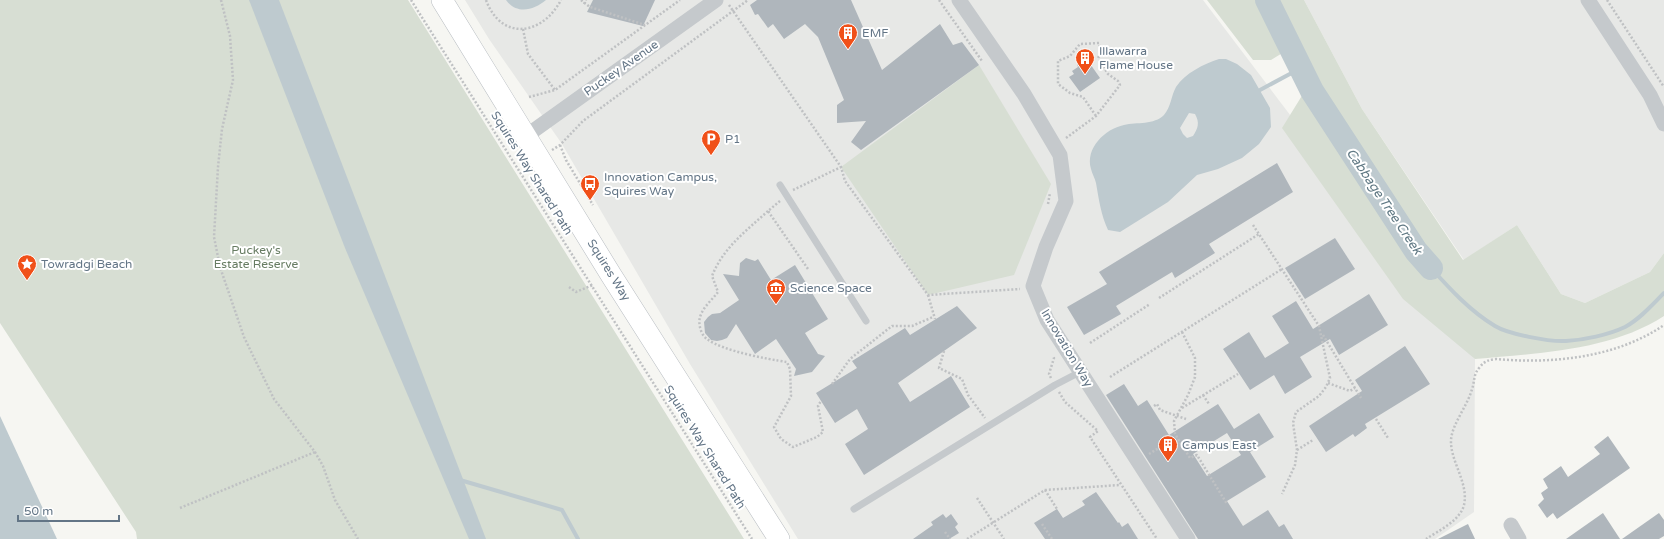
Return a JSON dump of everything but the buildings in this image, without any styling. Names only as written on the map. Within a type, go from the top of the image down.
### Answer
[{"type":"main road","name":"Squires Way","points":[[442,0],[611,275],[780,539]]},
{"type":"street","name":"Puckey Avenue","points":[[526,136],[716,0]]},
{"type":"street","name":"Innovation Way","points":[[959,0],[1024,94],[1060,155],[1066,201],[1046,247],[1033,286],[1047,320],[1188,539]]},
{"type":"street","points":[[1588,0],[1650,95],[1664,124]]},
{"type":"street","points":[[1511,525],[1519,539]]},
{"type":"lane","points":[[780,185],[866,321]]},
{"type":"lane","points":[[854,509],[1055,385],[1080,372]]},
{"type":"path","points":[[221,0],[230,36],[233,80],[222,129],[218,167],[214,237],[220,267],[244,337],[274,399],[315,452],[323,466],[335,500],[358,539]]},
{"type":"path","name":"Squires Way Shared Path","points":[[411,0],[593,285],[752,539]]},
{"type":"path","points":[[486,0],[488,8],[503,23],[523,29],[536,27],[546,20],[561,0]]},
{"type":"path","points":[[581,0],[584,4],[645,25]]},
{"type":"path","points":[[584,4],[586,0]]},
{"type":"path","points":[[529,97],[555,90],[680,0]]},
{"type":"path","points":[[725,0],[841,167],[845,181],[928,295],[934,318],[912,326],[892,326],[850,359],[832,384]]},
{"type":"path","points":[[593,205],[566,160],[560,145],[583,121],[748,0]]},
{"type":"path","points":[[1607,0],[1664,87]]},
{"type":"path","points":[[523,29],[528,54],[555,90]]},
{"type":"path","points":[[1054,144],[1071,136],[1096,116],[1120,85],[1118,81],[1108,74],[1098,58],[1101,53],[1099,43],[1080,44],[1070,56],[1058,60],[1058,84],[1070,93],[1083,97],[1096,116]]},
{"type":"path","points":[[768,211],[733,243],[717,262],[712,276],[718,292],[704,309],[700,318],[701,328],[707,339],[725,347],[768,359],[787,362],[790,368],[792,396],[774,427],[781,439],[793,447],[817,437],[823,432],[818,406],[821,401]]},
{"type":"path","points":[[1253,225],[1312,314],[1320,332],[1361,398]]},
{"type":"path","points":[[1160,298],[1259,234]]},
{"type":"path","points":[[1110,377],[1282,269]]},
{"type":"path","points":[[568,287],[576,292],[593,285]]},
{"type":"path","points":[[928,295],[1023,289]]},
{"type":"path","points":[[1090,342],[1150,304]]},
{"type":"path","points":[[1426,539],[1449,524],[1464,506],[1464,492],[1451,438],[1472,389],[1474,375],[1480,366],[1488,360],[1551,361],[1586,356],[1619,348],[1638,340],[1664,325]]},
{"type":"path","points":[[1182,332],[1195,358],[1195,377],[1188,395],[1174,421],[1177,436],[1190,458],[1197,455],[1227,504]]},
{"type":"path","points":[[1282,494],[1295,465],[1297,450],[1293,423],[1296,412],[1319,396],[1330,378],[1320,332]]},
{"type":"path","points":[[944,351],[939,368],[962,379],[968,395],[990,425]]},
{"type":"path","points":[[1180,409],[1238,374]]},
{"type":"path","points":[[1328,383],[1350,391],[1355,388]]},
{"type":"path","points":[[1203,395],[1209,404]]},
{"type":"path","points":[[1154,406],[1157,404],[1160,410],[1186,419]]},
{"type":"path","points":[[1376,419],[1388,438]]},
{"type":"path","points":[[1147,455],[1177,436]]},
{"type":"path","points":[[1297,450],[1313,440]]},
{"type":"path","points":[[180,508],[315,452]]},
{"type":"path","points":[[967,539],[1045,490],[1120,485]]},
{"type":"path","points":[[1045,490],[1057,509]]},
{"type":"path","points":[[977,498],[1004,539]]},
{"type":"path","points":[[1042,524],[1052,539]]},
{"type":"path","points":[[945,532],[950,539]]},
{"type":"shaded area","points":[[249,0],[279,0],[486,539],[469,539],[345,248]]},
{"type":"shaded area","points":[[465,0],[1203,0],[1475,359],[1474,512],[1435,539],[798,539],[690,364],[562,144],[489,39]]},
{"type":"shaded area","points":[[506,0],[546,0],[531,8],[520,9],[510,5]]},
{"type":"shaded area","points":[[1304,0],[1664,0],[1664,253],[1650,272],[1585,303],[1561,294],[1517,225],[1464,260],[1362,109]]},
{"type":"shaded area","points":[[1226,59],[1237,64],[1251,75],[1270,108],[1271,127],[1259,144],[1242,158],[1218,169],[1197,175],[1168,202],[1120,232],[1108,230],[1102,213],[1096,183],[1091,169],[1090,161],[1094,147],[1104,135],[1117,127],[1150,122],[1160,118],[1166,112],[1170,105],[1174,90],[1184,77],[1201,66],[1213,61]],"holes":[[[1189,113],[1195,114],[1198,120],[1197,128],[1193,136],[1187,138],[1180,128]]]},
{"type":"shaded area","points":[[0,416],[57,539],[0,539]]},
{"type":"green space","name":"Puckey's Estate Reserve","points":[[0,0],[408,0],[744,539],[137,539],[136,532],[0,323]]},
{"type":"green space","points":[[1207,0],[1304,0],[1362,109],[1463,260],[1517,225],[1561,294],[1585,303],[1650,272],[1664,253],[1664,316],[1643,328],[1621,337],[1597,343],[1548,352],[1475,359],[1403,299],[1282,128],[1303,94],[1284,52],[1271,60],[1253,60]]},
{"type":"green space","points":[[979,65],[1051,184],[1014,275],[928,295],[841,167]]},
{"type":"waterway","name":"Cabbage Tree Creek","points":[[1267,0],[1312,91],[1416,251],[1431,268]]},
{"type":"waterway","points":[[1260,90],[1301,68]]},
{"type":"waterway","name":"Cabbage Tree Creek","points":[[1431,268],[1469,307],[1495,326],[1519,335],[1559,341],[1580,340],[1596,337],[1625,327],[1646,312],[1664,293]]},
{"type":"waterway","points":[[460,480],[562,510],[578,539]]},
{"type":"place","name":"EMF","points":[[848,50]]},
{"type":"place","name":"Illawarra Flame House","points":[[1085,75]]},
{"type":"place","name":"P1","points":[[711,156]]},
{"type":"place","name":"Innovation Campus, Squires Way","points":[[590,201]]},
{"type":"place","name":"Towradgi Beach","points":[[27,281]]},
{"type":"place","name":"Science Space","points":[[776,305]]},
{"type":"place","name":"Campus East","points":[[1168,462]]}]
